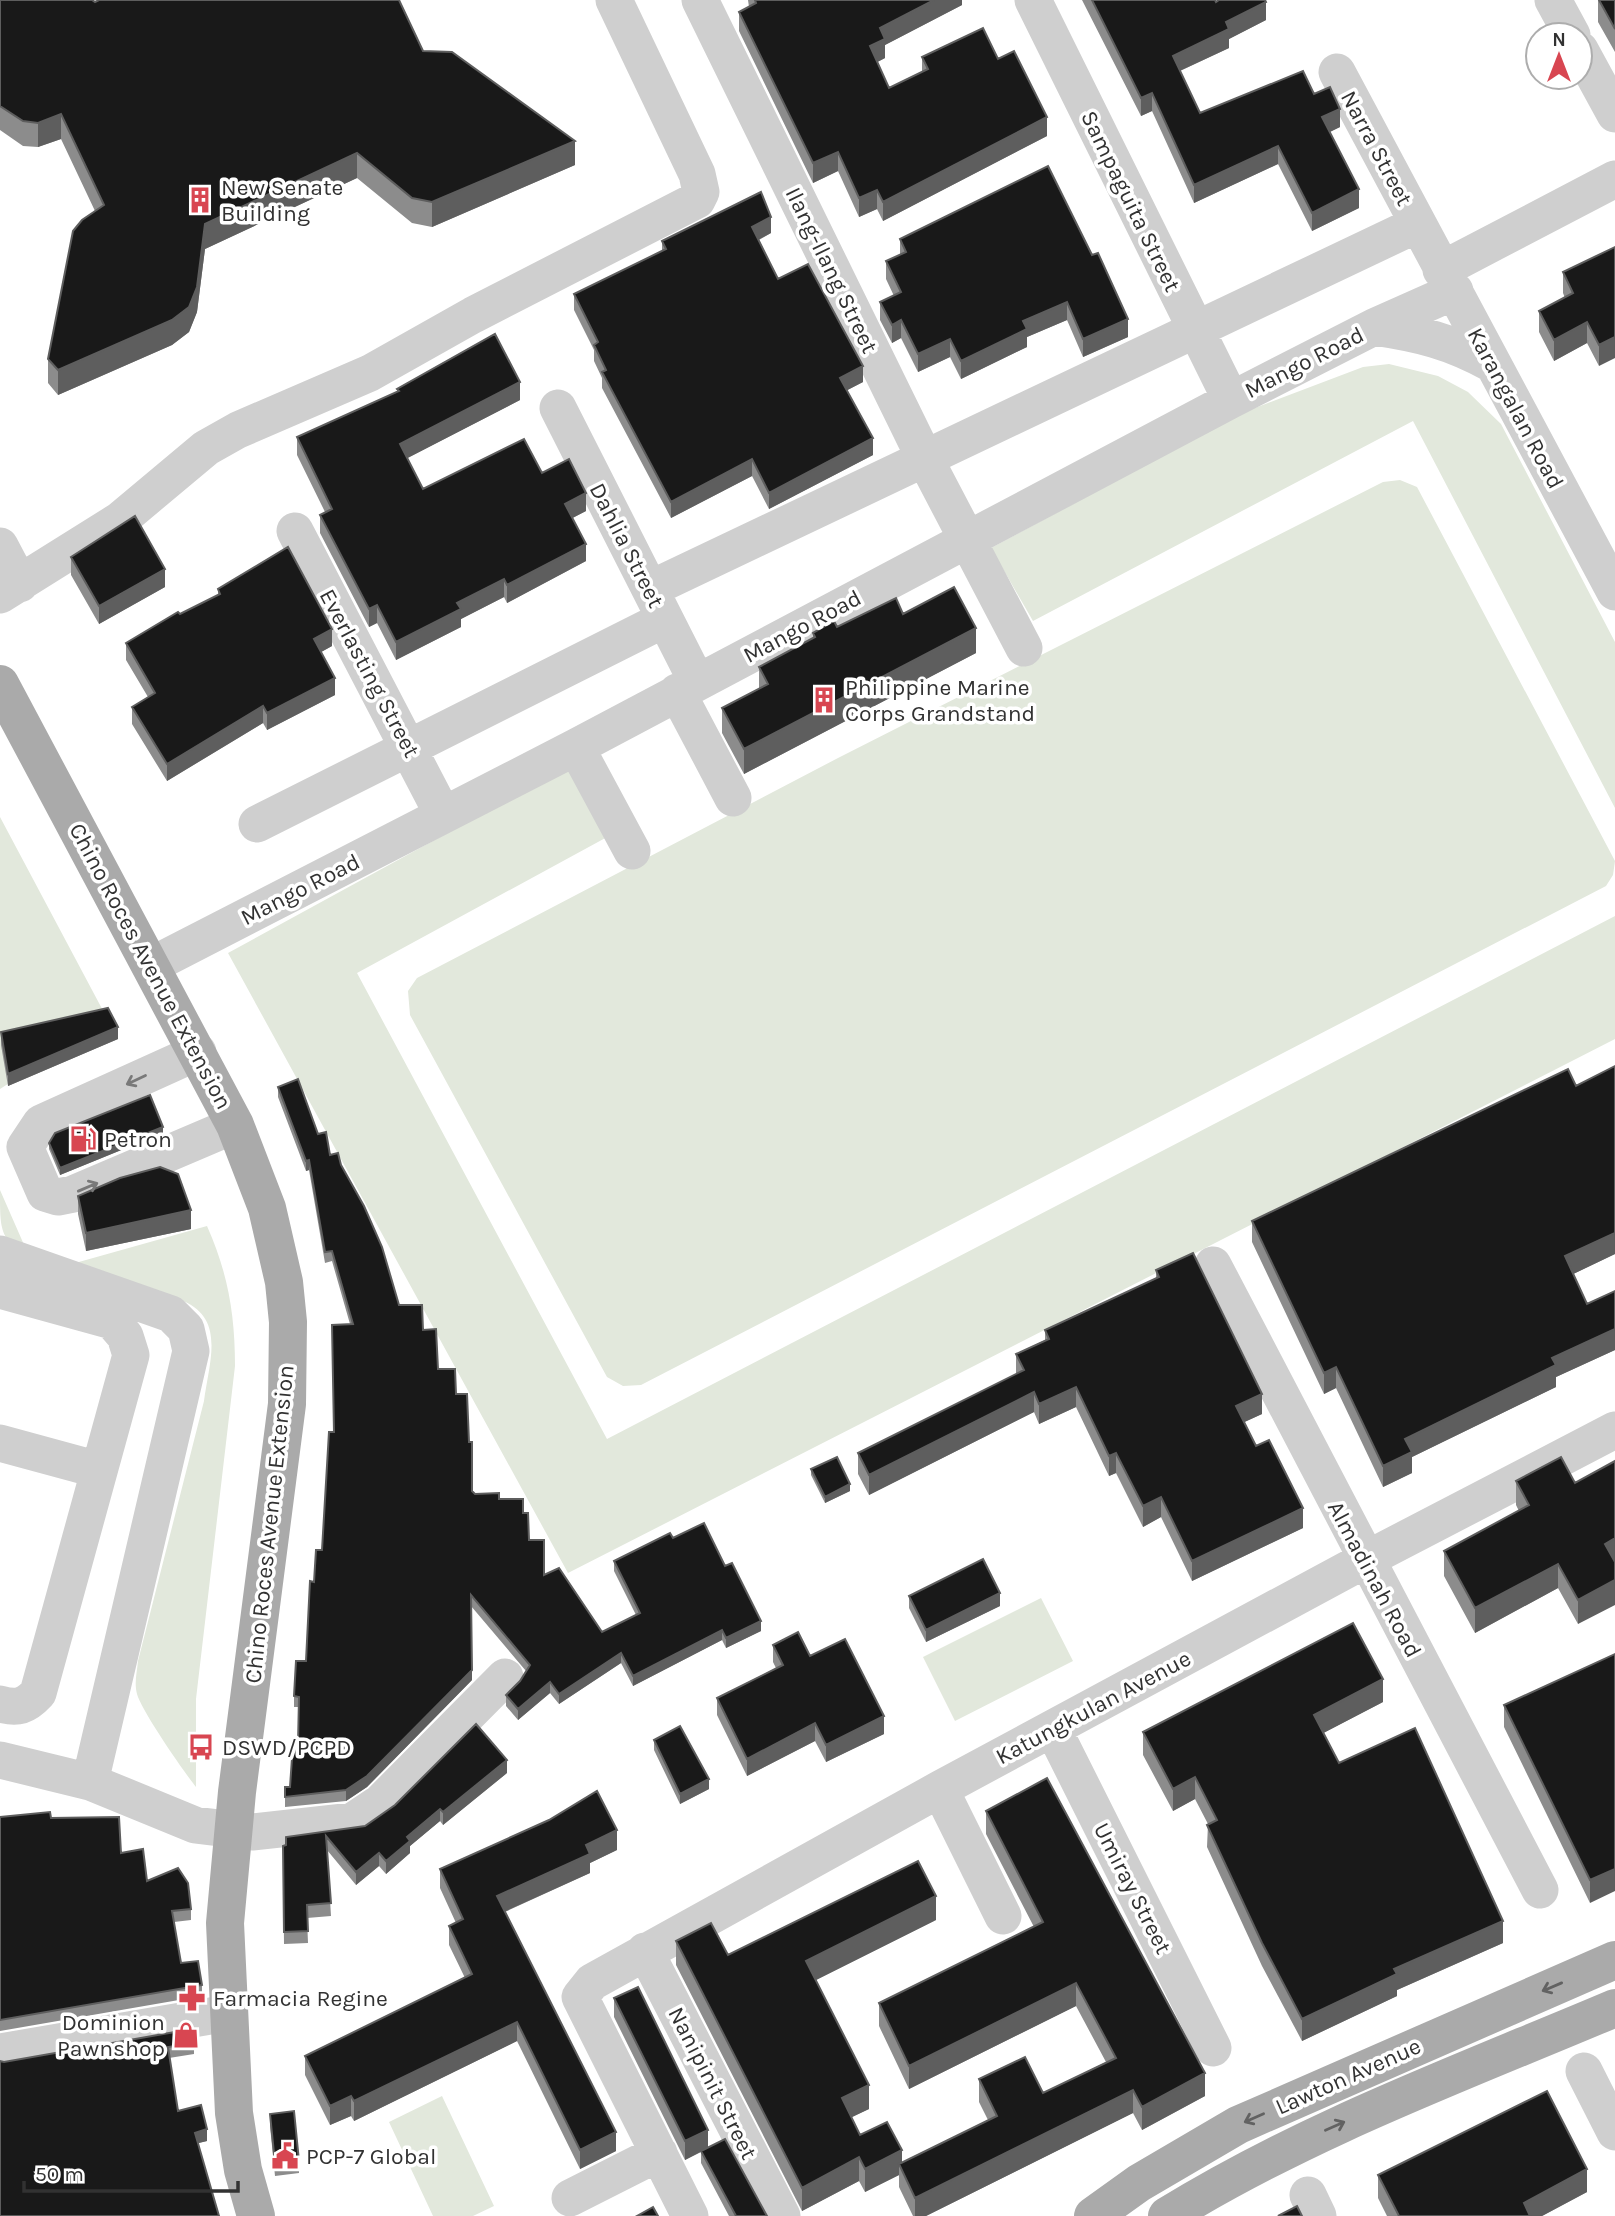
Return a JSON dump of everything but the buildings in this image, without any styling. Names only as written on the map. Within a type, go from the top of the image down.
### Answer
[{"type":"main road","name":"Chino Roces Avenue Extension","points":[[0,684],[235,1125],[263,1196],[278,1250],[288,1322],[287,1404],[233,1829],[225,1923],[234,2113],[243,2170],[256,2216]]},
{"type":"main road","name":"Lawton Avenue","points":[[1093,2216],[1139,2183],[1238,2124],[1615,1960]]},
{"type":"main road","name":"Lawton Avenue","points":[[1167,2216],[1210,2189],[1329,2129],[1615,2008]]},
{"type":"street","points":[[0,546],[10,589],[120,520],[206,448],[238,430],[370,373],[472,315],[697,201],[701,192],[697,174],[614,0]]},
{"type":"street","name":"Ilang-Ilang Street","points":[[700,0],[924,457],[1024,648]]},
{"type":"street","name":"Sampaguita Street","points":[[1033,0],[1194,331],[1231,400]]},
{"type":"street","points":[[1553,0],[1564,21]]},
{"type":"street","name":"Narra Street","points":[[1337,72],[1418,224]]},
{"type":"street","points":[[1594,76],[1615,114]]},
{"type":"street","name":"Mango Road","points":[[152,965],[576,747],[1374,327],[1615,180]]},
{"type":"street","points":[[257,824],[409,748],[658,604],[924,457],[1418,224]]},
{"type":"street","name":"Karangalan Road","points":[[1418,224],[1615,592]]},
{"type":"street","points":[[1374,327],[1437,338],[1492,364]]},
{"type":"street","name":"Dahlia Street","points":[[558,408],[658,604],[687,687],[733,799]]},
{"type":"street","name":"Everlasting Street","points":[[295,531],[443,815]]},
{"type":"street","points":[[576,747],[632,850]]},
{"type":"street","points":[[198,1052],[41,1124],[26,1147],[45,1193],[58,1197],[72,1194],[235,1125]]},
{"type":"street","points":[[0,1254],[171,1314],[186,1329],[191,1351],[90,1782]]},
{"type":"street","name":"Almadinah Road","points":[[1213,1265],[1540,1890]]},
{"type":"street","points":[[0,1290],[112,1321],[125,1336],[131,1355],[38,1693],[28,1703],[15,1708],[0,1704]]},
{"type":"street","name":"Katungkulan Avenue","points":[[659,2153],[580,1997],[592,1982],[940,1789],[1365,1560],[1615,1430]]},
{"type":"street","points":[[0,1443],[99,1470]]},
{"type":"street","points":[[0,1760],[90,1782],[195,1825],[252,1832],[353,1821],[380,1803],[505,1676]]},
{"type":"street","name":"Umiray Street","points":[[1053,1729],[1213,2048]]},
{"type":"street","points":[[940,1789],[1003,1916]]},
{"type":"street","name":"Nanipinit Street","points":[[645,1951],[782,2216]]},
{"type":"street","points":[[0,2052],[228,2013]]},
{"type":"street","points":[[1584,2071],[1615,2132]]},
{"type":"street","points":[[570,2198],[659,2153],[690,2216]]},
{"type":"shaded area","points":[[1389,364],[1438,376],[1468,392],[1501,424],[1615,642],[1615,808],[1413,421],[1033,621],[991,548],[1244,412],[1363,367]]},
{"type":"shaded area","points":[[1400,480],[1417,487],[1615,861],[1613,875],[1606,886],[641,1385],[623,1386],[607,1377],[410,1015],[408,991],[417,978],[838,758],[1383,482]]},
{"type":"shaded area","points":[[570,766],[609,836],[357,973],[607,1439],[1615,916],[1615,1039],[568,1573],[228,953]]},
{"type":"shaded area","points":[[0,817],[108,1020],[0,1089]]},
{"type":"shaded area","points":[[0,1190],[32,1263],[13,1247],[4,1233],[0,1216]]},
{"type":"shaded area","points":[[207,1226],[229,1294],[235,1366],[196,1699],[196,1787],[146,1713],[137,1694],[136,1682],[138,1661],[204,1401],[211,1357],[210,1330],[196,1309],[183,1301],[61,1267]]},
{"type":"shaded area","points":[[1041,1598],[1073,1661],[955,1721],[923,1657]]},
{"type":"shaded area","points":[[442,2096],[494,2206],[473,2216],[433,2216],[389,2122]]},
{"type":"place","name":"New Senate Building","points":[[200,200]]},
{"type":"place","name":"Philippine Marine Corps Grandstand","points":[[824,700]]},
{"type":"place","name":"Petron","points":[[83,1139]]},
{"type":"place","name":"DSWD/PCPD","points":[[201,1747]]},
{"type":"place","name":"Farmacia Regine","points":[[192,1998]]},
{"type":"place","name":"Dominion Pawnshop","points":[[186,2035]]},
{"type":"place","name":"PCP-7 Global","points":[[285,2156]]}]
